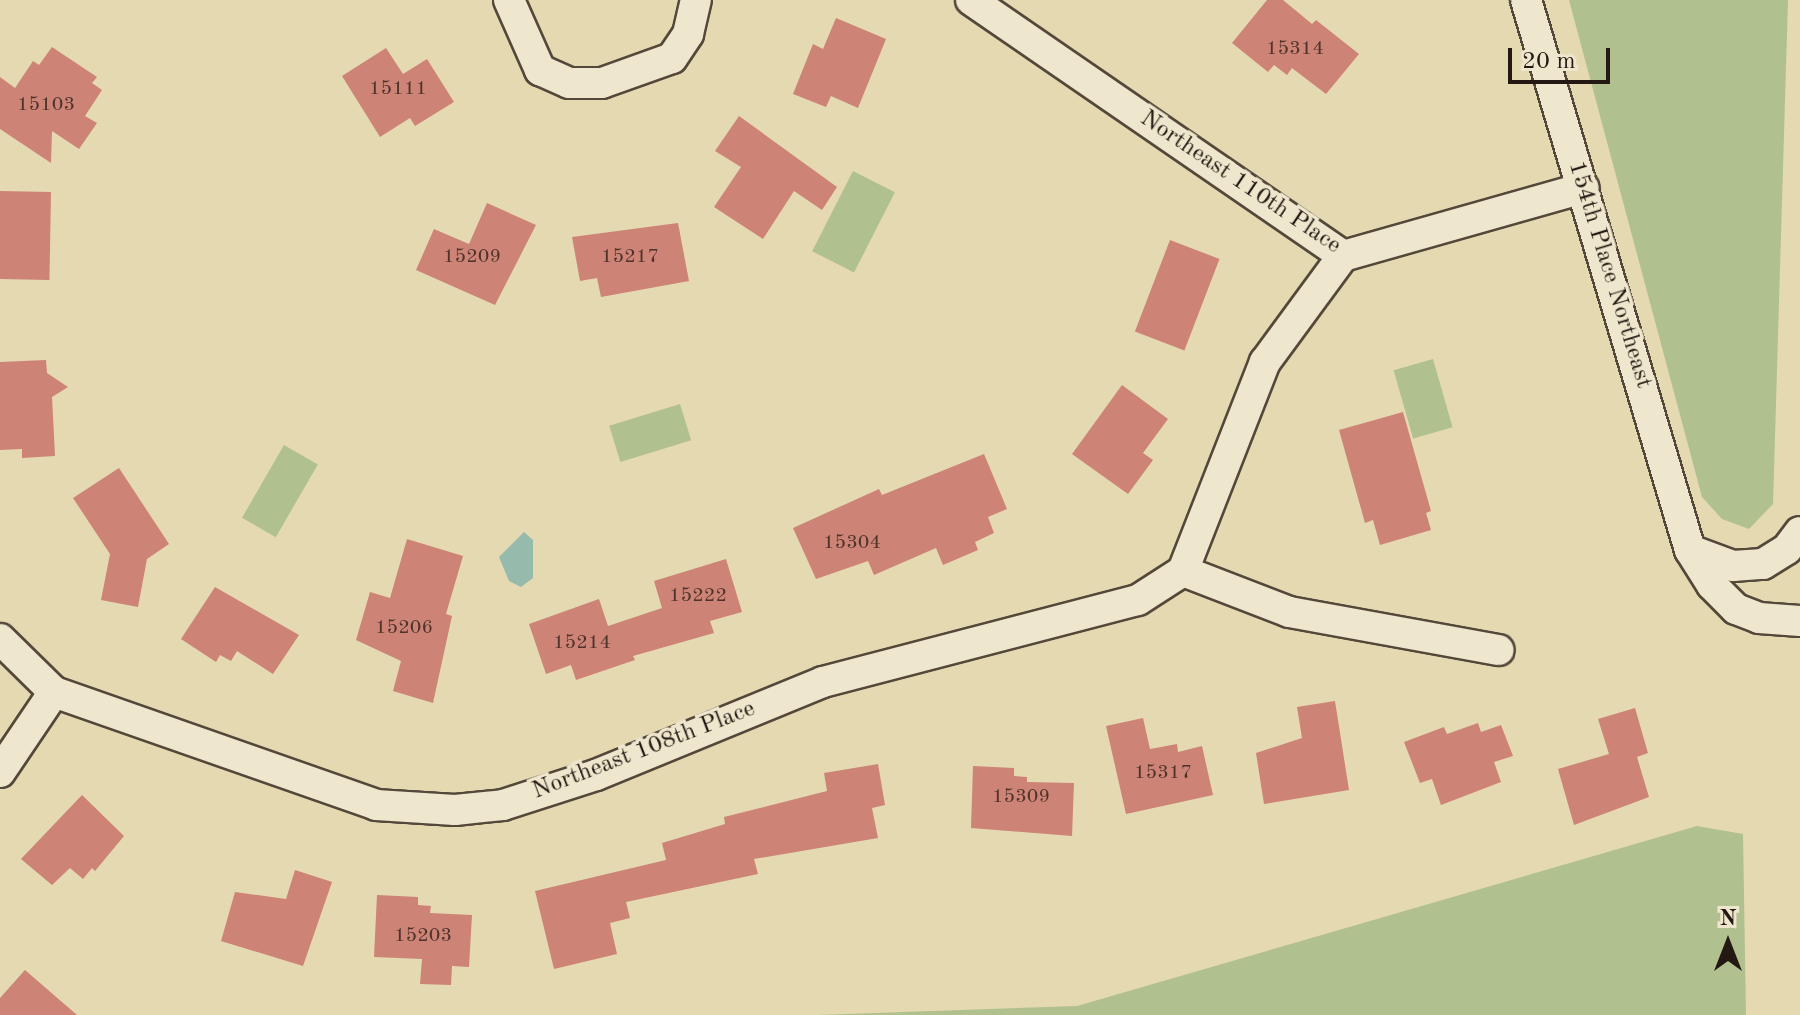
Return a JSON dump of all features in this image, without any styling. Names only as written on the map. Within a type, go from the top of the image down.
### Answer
[{"type":"street","points":[[509,0],[540,70],[569,83],[602,83],[672,58],[688,34],[696,0]]},
{"type":"street","name":"Northeast 110th Place","points":[[971,0],[1343,256],[1584,188]]},
{"type":"street","name":"154th Place Northeast","points":[[1526,0],[1690,550],[1712,585],[1736,609],[1759,618],[1800,621]]},
{"type":"street","points":[[1343,256],[1265,362],[1183,571],[1289,612],[1499,650]]},
{"type":"street","points":[[1690,550],[1733,566],[1763,564],[1787,549],[1800,532]]},
{"type":"street","name":"Northeast 108th Place","points":[[54,692],[376,805],[455,810],[503,805],[596,775],[823,682],[1138,600],[1183,571]]},
{"type":"street","points":[[0,639],[54,692],[0,772]]},
{"type":"green space","points":[[1569,0],[1788,0],[1773,504],[1749,529],[1722,519],[1702,497]]},
{"type":"green space","points":[[853,171],[895,192],[854,273],[812,251]]},
{"type":"green space","points":[[1433,359],[1453,427],[1413,439],[1394,370]]},
{"type":"green space","points":[[680,404],[691,440],[620,462],[609,426]]},
{"type":"green space","points":[[284,445],[318,464],[276,537],[242,518]]},
{"type":"green space","points":[[1697,826],[1743,834],[1746,1015],[818,1015],[1077,1006]]},
{"type":"shaded area","points":[[524,532],[533,540],[533,578],[521,587],[509,581],[499,557]]},
{"type":"building","points":[[1267,0],[1283,0],[1312,24],[1316,20],[1359,54],[1326,94],[1292,68],[1287,75],[1274,65],[1268,72],[1232,43]]},
{"type":"building","points":[[836,18],[886,39],[858,108],[831,96],[826,107],[793,94],[813,44],[823,49]]},
{"type":"building","points":[[52,47],[97,77],[92,83],[102,90],[85,116],[97,123],[79,149],[52,131],[51,163],[0,129],[0,77],[15,88],[33,61],[39,65]]},
{"type":"building","points":[[386,48],[403,74],[427,59],[454,102],[415,126],[410,118],[380,137],[342,76]]},
{"type":"building","points":[[739,116],[837,187],[822,210],[794,191],[763,239],[714,207],[741,167],[715,151]]},
{"type":"building","points":[[0,191],[51,192],[49,280],[0,279]]},
{"type":"building","points":[[487,203],[536,225],[495,305],[416,270],[434,229],[469,244]]},
{"type":"building","points":[[678,223],[689,281],[601,297],[597,278],[580,281],[572,237]]},
{"type":"building","points":[[1170,240],[1219,259],[1184,350],[1135,331]]},
{"type":"building","points":[[46,360],[47,373],[68,387],[52,397],[55,456],[22,458],[22,449],[0,450],[0,362]]},
{"type":"building","points":[[1122,385],[1168,419],[1143,453],[1153,460],[1128,494],[1072,454]]},
{"type":"building","points":[[1403,412],[1431,511],[1426,513],[1431,530],[1380,545],[1373,520],[1365,523],[1339,430]]},
{"type":"building","points":[[984,454],[1007,509],[988,517],[994,533],[975,542],[978,550],[943,565],[936,548],[874,575],[868,561],[816,579],[793,528],[879,489],[882,495]]},
{"type":"building","points":[[119,468],[169,544],[147,559],[138,607],[101,600],[110,554],[73,498]]},
{"type":"building","points":[[407,539],[463,556],[446,614],[452,616],[433,703],[393,691],[401,661],[356,640],[370,592],[390,598]]},
{"type":"building","points":[[726,559],[742,612],[710,621],[714,633],[633,656],[635,660],[576,680],[571,665],[546,674],[529,624],[599,599],[608,626],[662,608],[654,581]]},
{"type":"building","points":[[215,587],[299,635],[273,674],[237,651],[231,661],[220,655],[216,662],[181,639]]},
{"type":"building","points":[[1335,701],[1349,790],[1264,804],[1256,753],[1302,738],[1297,707]]},
{"type":"building","points":[[1635,708],[1648,753],[1637,757],[1649,797],[1574,825],[1558,769],[1609,754],[1598,719]]},
{"type":"building","points":[[1143,718],[1150,749],[1177,744],[1178,752],[1202,746],[1213,795],[1126,814],[1106,726]]},
{"type":"building","points":[[1478,723],[1481,732],[1501,725],[1513,756],[1494,762],[1501,782],[1441,805],[1432,779],[1420,783],[1404,742],[1444,727],[1447,734]]},
{"type":"building","points":[[878,764],[885,805],[872,808],[878,838],[754,859],[758,874],[626,902],[630,918],[610,923],[617,954],[554,969],[535,891],[666,860],[662,843],[725,824],[724,817],[827,791],[824,773]]},
{"type":"building","points":[[973,766],[1014,768],[1014,776],[1027,777],[1027,782],[1074,783],[1072,836],[971,828]]},
{"type":"building","points":[[82,795],[124,836],[95,871],[92,868],[83,879],[70,868],[52,885],[21,859]]},
{"type":"building","points":[[295,870],[332,882],[303,966],[221,941],[235,892],[286,899]]},
{"type":"building","points":[[377,895],[418,897],[418,905],[431,906],[430,913],[472,915],[469,967],[452,966],[451,985],[420,984],[422,959],[374,957]]},
{"type":"building","points":[[25,970],[77,1015],[0,1015],[0,998]]}]
